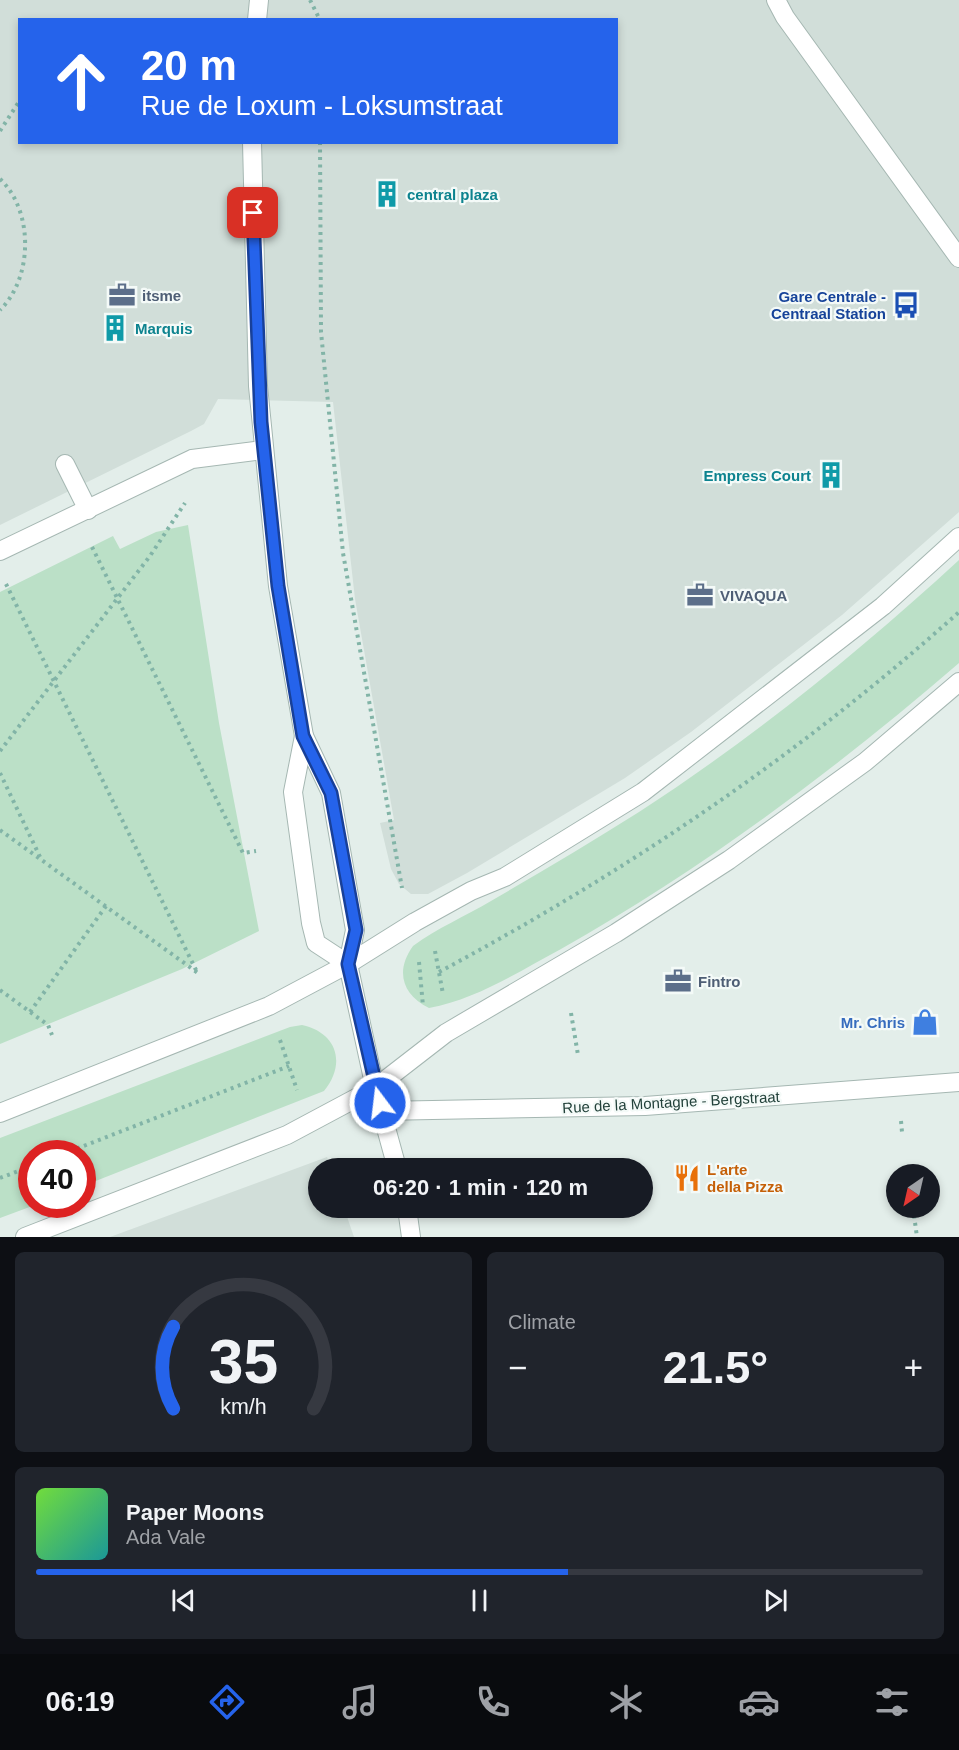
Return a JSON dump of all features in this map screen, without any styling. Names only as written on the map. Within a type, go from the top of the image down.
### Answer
[{"type":"street","points":[[257,18],[259,0]]},
{"type":"street","points":[[776,0],[785,17],[959,258]]},
{"type":"street","points":[[252,144],[258,386],[278,586],[303,736],[331,793],[356,930],[348,964],[375,1088],[394,1158]]},
{"type":"street","points":[[0,551],[192,459],[263,450]]},
{"type":"street","points":[[65,464],[88,510]]},
{"type":"street","points":[[0,1113],[269,1006],[348,964],[415,922],[471,891],[505,877],[643,792],[883,606],[959,537]]},
{"type":"street","points":[[25,1237],[287,1135],[375,1088],[427,1045],[553,968],[616,933],[729,860],[865,762],[959,682]]},
{"type":"street","points":[[303,736],[292,792],[311,923],[316,943],[348,964]]},
{"type":"street","name":"Rue de la Montagne - Bergstraat","points":[[381,1111],[645,1106],[959,1082]]},
{"type":"street","points":[[409,1218],[411,1237]]},
{"type":"path","points":[[310,0],[319,18]]},
{"type":"path","points":[[0,131],[18,103]]},
{"type":"path","points":[[320,144],[321,332],[343,553],[400,884],[415,922],[427,1045]]},
{"type":"path","points":[[0,180],[21,212],[26,244],[21,276],[0,310]]},
{"type":"path","points":[[0,751],[53,679],[150,556],[186,501]]},
{"type":"path","points":[[88,538],[243,853],[256,851]]},
{"type":"path","points":[[0,830],[198,974],[4,579]]},
{"type":"path","points":[[439,972],[597,883],[719,803],[855,701],[959,612]]},
{"type":"path","points":[[0,773],[41,859]]},
{"type":"path","points":[[30,1012],[106,906]]},
{"type":"path","points":[[433,944],[444,1004]]},
{"type":"path","points":[[0,990],[48,1025],[52,1035]]},
{"type":"path","points":[[571,1013],[578,1055]]},
{"type":"path","points":[[278,1032],[298,1093]]},
{"type":"path","points":[[96,1141],[290,1066]]},
{"type":"path","points":[[0,1178],[18,1171]]},
{"type":"path","points":[[914,1218],[917,1237]]},
{"type":"shaded area","points":[[0,0],[959,0],[959,512],[842,615],[691,732],[625,778],[467,873],[428,894],[411,894],[399,884],[391,869],[380,823],[394,820],[355,599],[333,402],[218,399],[204,424],[0,525]]},
{"type":"shaded area","points":[[308,1164],[308,1218],[347,1218],[354,1237],[110,1237]]},
{"type":"green space","points":[[188,525],[219,723],[259,931],[182,969],[0,1044],[0,592],[113,536],[120,549],[156,532]]},
{"type":"green space","points":[[959,560],[959,663],[865,741],[767,816],[666,885],[614,918],[497,984],[447,1004],[429,1008],[420,1003],[407,989],[404,982],[404,964],[413,946],[602,835],[681,784],[764,724],[844,661]]},
{"type":"green space","points":[[302,1025],[314,1029],[331,1042],[335,1051],[335,1070],[324,1091],[96,1181],[96,1140],[18,1140],[18,1211],[0,1218],[0,1138],[290,1027]]},
{"type":"place","name":"central plaza","points":[[387,194]]},
{"type":"place","name":"itsme","points":[[122,295]]},
{"type":"place","name":"Gare Centrale - Centraal Station","points":[[906,305]]},
{"type":"place","name":"Marquis","points":[[115,328]]},
{"type":"place","name":"Empress Court","points":[[831,475]]},
{"type":"place","name":"VIVAQUA","points":[[700,595]]},
{"type":"place","name":"Fintro","points":[[678,981]]},
{"type":"place","name":"Mr. Chris","points":[[925,1022]]},
{"type":"place","name":"L'arte della Pizza","points":[[687,1178]]},
{"type":"route","points":[[253,213],[258,386],[278,586],[303,736],[331,793],[356,930],[348,964],[380,1103]]}]
